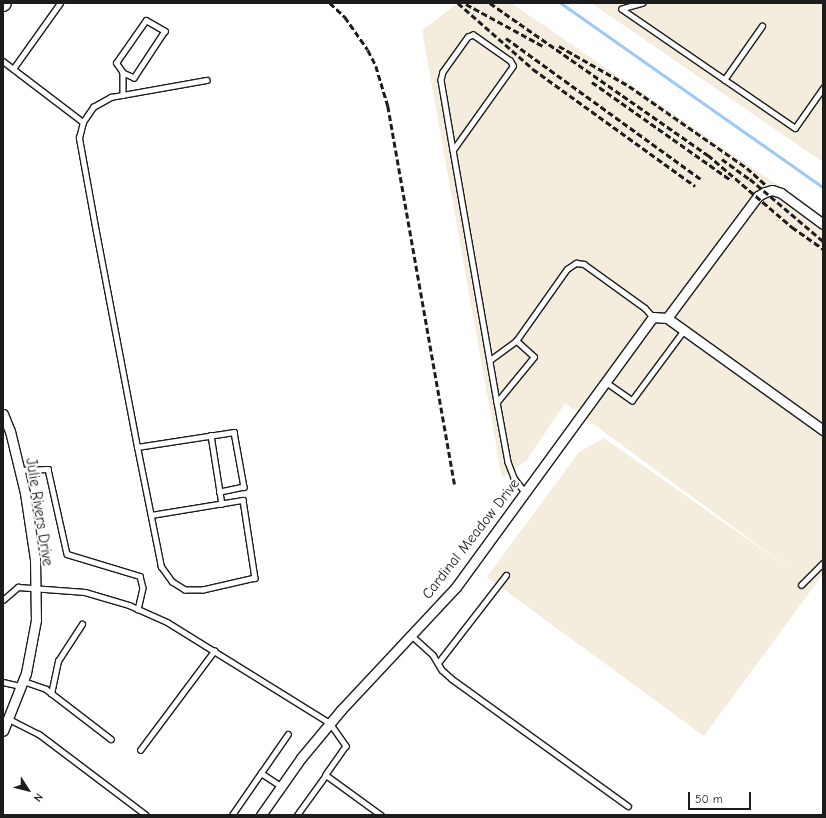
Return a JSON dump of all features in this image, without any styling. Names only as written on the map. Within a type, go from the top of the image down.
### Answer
[{"type":"street","points":[[667,318],[758,196],[772,190],[781,193],[823,224]]},
{"type":"street","points":[[653,317],[667,318],[823,430]]},
{"type":"street","name":"Cardinal Meadow Drive","points":[[261,815],[281,786],[330,723],[456,587],[653,317]]},
{"type":"street","name":"Julie Rivers Drive","points":[[3,414],[19,470],[35,559],[36,587],[36,620],[22,684],[9,719],[3,730]]},
{"type":"lane","points":[[13,69],[60,3]]},
{"type":"lane","points":[[643,3],[622,8],[795,128],[823,88]]},
{"type":"lane","points":[[123,73],[134,78],[165,33],[164,29],[146,20],[116,63],[123,73],[123,95]]},
{"type":"lane","points":[[724,80],[762,26]]},
{"type":"lane","points":[[454,150],[513,66],[510,61],[473,35],[468,37],[443,72],[441,80],[508,462],[514,478],[526,492]]},
{"type":"lane","points":[[3,61],[84,122]]},
{"type":"lane","points":[[151,516],[243,500],[255,578],[203,590],[185,590],[172,582],[161,567],[137,447],[79,138],[84,122],[94,107],[112,97],[206,80]]},
{"type":"lane","points":[[490,360],[516,341],[568,270],[576,263],[584,264],[645,308],[653,317]]},
{"type":"lane","points":[[606,382],[632,400],[684,330]]},
{"type":"lane","points":[[498,402],[534,357],[516,341]]},
{"type":"lane","points":[[137,447],[234,432],[244,488],[220,492]]},
{"type":"lane","points":[[211,435],[222,504]]},
{"type":"lane","points":[[19,470],[48,469],[67,554],[140,576],[143,588],[138,609]]},
{"type":"lane","points":[[801,585],[823,563]]},
{"type":"lane","points":[[438,663],[506,575]]},
{"type":"lane","points":[[3,600],[18,587],[36,587],[85,592],[138,609],[167,622],[330,723],[346,746],[296,815]]},
{"type":"lane","points":[[51,694],[58,661],[82,624]]},
{"type":"lane","points":[[411,635],[452,679],[628,806]]},
{"type":"lane","points":[[140,750],[214,651]]},
{"type":"lane","points":[[3,682],[46,689],[111,740]]},
{"type":"lane","points":[[9,719],[39,734],[146,815]]},
{"type":"lane","points":[[232,815],[288,734]]},
{"type":"lane","points":[[262,773],[281,786]]},
{"type":"lane","points":[[326,775],[381,815]]},
{"type":"shaded area","points":[[458,3],[511,3],[823,216],[823,574],[704,736],[487,577],[579,452],[604,438],[790,569],[565,403],[527,460],[502,478],[422,30]]},
{"type":"shaded area","points":[[591,3],[823,3],[823,162]]},
{"type":"waterway","points":[[561,3],[823,187]]},
{"type":"railway","points":[[330,3],[345,17],[368,50],[376,66],[388,106],[455,487]]},
{"type":"railway","points":[[458,3],[533,69],[695,186]]},
{"type":"railway","points":[[490,3],[708,155],[792,227],[823,249]]},
{"type":"railway","points":[[466,4],[543,46]]},
{"type":"railway","points":[[506,38],[701,179]]},
{"type":"railway","points":[[559,46],[629,86],[747,168],[766,185]]},
{"type":"railway","points":[[592,82],[731,180]]},
{"type":"railway","points":[[722,159],[750,179],[823,241]]}]
